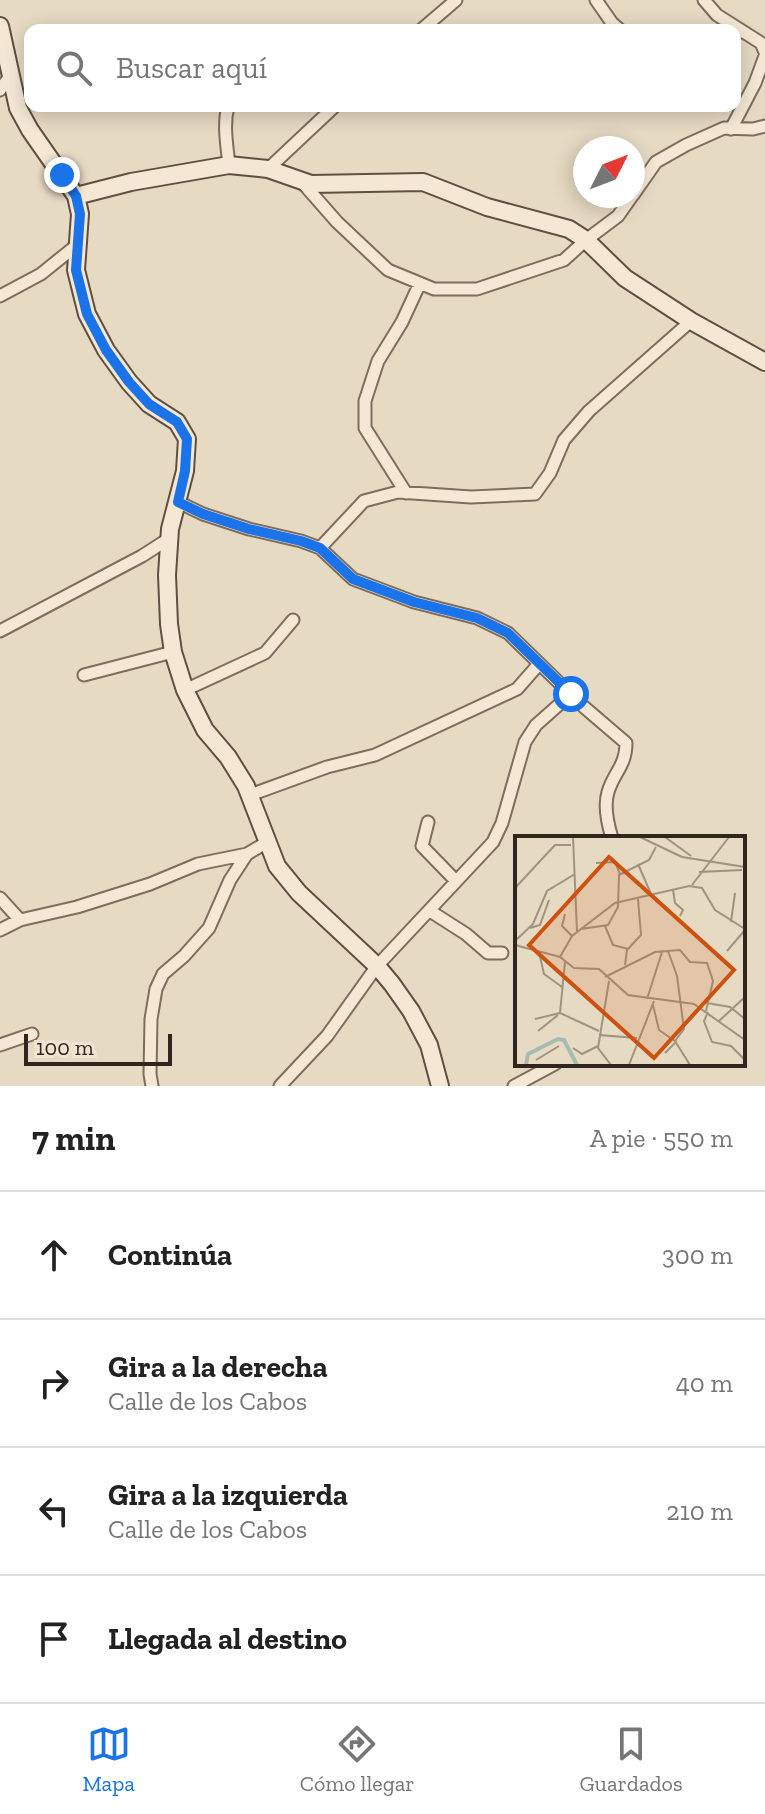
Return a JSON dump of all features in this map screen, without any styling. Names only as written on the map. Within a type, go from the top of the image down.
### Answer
[{"type":"street","points":[[428,24],[456,0]]},
{"type":"street","points":[[596,0],[613,24]]},
{"type":"street","points":[[704,0],[717,15],[731,24]]},
{"type":"street","points":[[0,26],[18,108],[76,196],[80,214],[76,270],[87,314],[106,350],[129,382],[149,404],[177,422],[187,439],[185,471],[170,529],[167,575],[173,652],[185,690],[205,730],[228,757],[250,795],[277,866],[299,893],[377,966],[411,1011],[429,1045],[440,1086]]},
{"type":"street","points":[[741,30],[761,43],[765,54],[741,110]]},
{"type":"street","points":[[0,90],[10,76]]},
{"type":"street","points":[[227,112],[225,125],[229,165]]},
{"type":"street","points":[[268,169],[329,112]]},
{"type":"street","points":[[731,129],[740,112]]},
{"type":"street","points":[[645,178],[656,162],[724,128],[759,128],[765,135]]},
{"type":"street","points":[[76,196],[131,182],[229,165],[268,169],[311,184],[423,182],[487,207],[569,229],[586,240],[625,278],[691,321],[765,362]]},
{"type":"street","points":[[301,180],[371,257],[388,270],[434,289],[477,289],[564,260],[624,208]]},
{"type":"street","points":[[0,296],[41,274],[77,245]]},
{"type":"street","points":[[406,493],[365,428],[365,401],[378,361],[402,322],[420,283]]},
{"type":"street","points":[[320,548],[364,501],[398,492],[471,497],[535,494],[550,473],[564,440],[589,411],[691,321]]},
{"type":"street","points":[[178,502],[249,529],[320,548],[353,579],[414,602],[477,618],[508,633],[626,743],[626,755],[607,794],[611,836]]},
{"type":"street","points":[[0,631],[170,538]]},
{"type":"street","points":[[185,690],[265,653],[293,620]]},
{"type":"street","points":[[84,675],[173,652]]},
{"type":"street","points":[[250,795],[327,767],[375,755],[517,689],[539,664]]},
{"type":"street","points":[[280,1086],[327,1036],[377,966],[493,842],[502,823],[525,742],[536,725],[571,694]]},
{"type":"street","points":[[428,822],[422,846],[456,881]]},
{"type":"street","points":[[0,930],[20,920],[77,907],[150,884],[198,864],[247,854],[269,841]]},
{"type":"street","points":[[152,1086],[151,1019],[156,989],[163,974],[209,928],[230,880],[247,854]]},
{"type":"street","points":[[0,898],[20,920]]},
{"type":"street","points":[[430,911],[466,934],[488,953],[502,953]]},
{"type":"street","points":[[0,1045],[32,1034]]},
{"type":"street","points":[[514,1086],[551,1066]]},
{"type":"route","points":[[62,175],[76,196],[80,214],[76,270],[87,314],[106,350],[129,382],[149,404],[177,422],[187,439],[185,471],[178,502],[249,529],[320,548],[353,579],[414,602],[477,618],[508,633],[571,694]]}]
